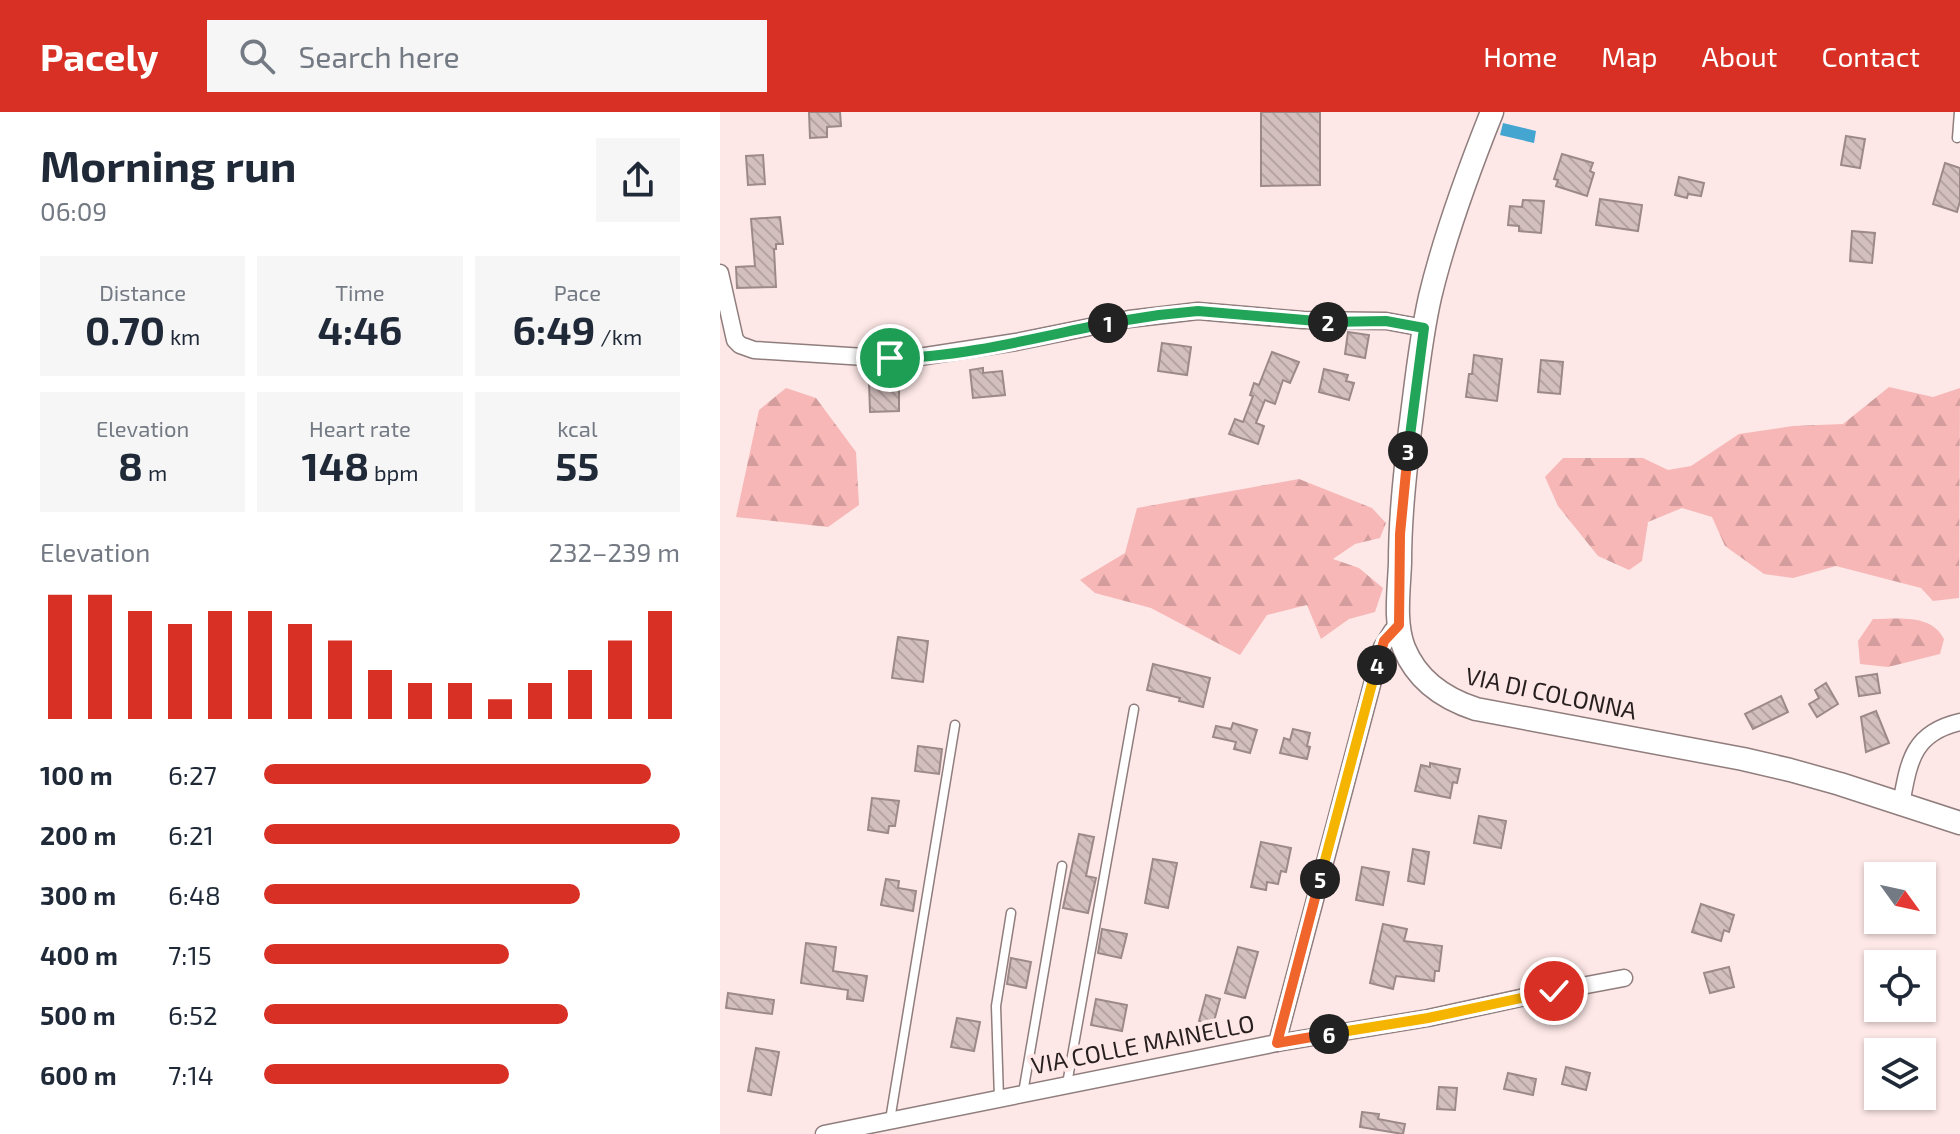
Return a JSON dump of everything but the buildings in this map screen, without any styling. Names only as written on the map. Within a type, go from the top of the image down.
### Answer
[{"type":"street","name":"VIA DI COLONNA","points":[[1492,112],[1452,222],[1432,288],[1424,328],[1402,501],[1399,625],[1404,647],[1415,667],[1436,690],[1460,704],[1755,762],[1840,784],[1960,823]]},
{"type":"street","points":[[720,273],[735,340],[754,350],[919,357],[1016,342],[1139,317],[1198,311],[1316,321],[1386,321],[1424,328]]},
{"type":"street","name":"VIA COLLE MAINELLO","points":[[835,1133],[1277,1043],[1380,653],[1384,641],[1399,625]]},
{"type":"street","points":[[1901,804],[1914,750],[1940,728],[1960,722]]},
{"type":"street","points":[[1277,1043],[1428,1018],[1624,978]]},
{"type":"lane","points":[[1957,138],[1959,112]]},
{"type":"lane","points":[[1067,1084],[1134,709]]},
{"type":"lane","points":[[890,1120],[955,725]]},
{"type":"lane","points":[[1023,1093],[1062,866]]},
{"type":"lane","points":[[999,1098],[996,1006],[1011,913]]},
{"type":"green space","points":[[1889,387],[1933,397],[1960,388],[1959,598],[1933,601],[1921,588],[1836,566],[1793,578],[1764,574],[1725,546],[1712,517],[1682,508],[1648,522],[1642,561],[1629,570],[1598,556],[1558,506],[1545,477],[1563,458],[1643,458],[1668,470],[1691,466],[1739,434],[1793,426],[1843,424]]},
{"type":"green space","points":[[786,388],[816,398],[856,452],[859,505],[828,527],[736,517],[759,410]]},
{"type":"green space","points":[[1299,479],[1372,508],[1386,523],[1380,538],[1355,544],[1333,559],[1359,568],[1383,588],[1375,612],[1349,619],[1321,639],[1307,605],[1267,615],[1240,655],[1151,608],[1095,593],[1080,580],[1125,553],[1137,508]]},
{"type":"green space","points":[[1873,619],[1913,619],[1931,625],[1944,639],[1940,654],[1888,667],[1860,664],[1858,641]]},
{"type":"water","points":[[1503,123],[1536,131],[1534,143],[1500,135]]},
{"type":"route","points":[[890,358],[950,353],[1129,319],[1188,312],[1209,311],[1336,322],[1386,321],[1424,328],[1402,501],[1399,625],[1384,641],[1380,653],[1277,1043],[1428,1018],[1554,991]]}]
